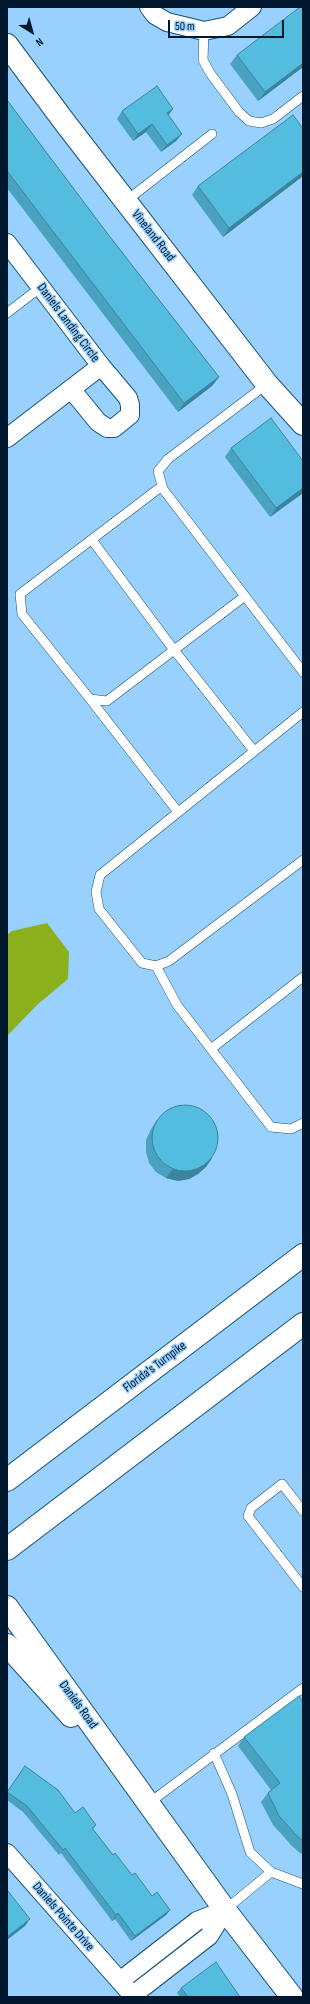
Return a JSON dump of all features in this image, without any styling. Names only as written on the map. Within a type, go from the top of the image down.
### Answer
[{"type":"main road","name":"Vineland Road","points":[[7,45],[267,384],[303,424]]},
{"type":"main road","name":"Florida's Turnpike","points":[[7,1480],[303,1255]]},
{"type":"main road","points":[[7,1549],[303,1324]]},
{"type":"main road","name":"Daniels Road","points":[[8,1608],[225,1910],[292,1997]]},
{"type":"main road","name":"Daniels Road","points":[[7,1645],[149,1803]]},
{"type":"street","points":[[149,7],[155,15],[167,22],[204,31],[228,26],[252,7]]},
{"type":"street","name":"Daniels Landing Circle","points":[[7,243],[101,366],[7,438]]},
{"type":"street","points":[[71,389],[98,422],[107,428],[114,428],[130,415],[130,405],[128,398],[101,366]]},
{"type":"street","name":"Daniels Pointe Drive","points":[[7,1853],[133,1996]]},
{"type":"street","points":[[120,1981],[197,1921],[225,1910]]},
{"type":"street","points":[[133,1996],[209,1936],[225,1910]]},
{"type":"lane","points":[[204,31],[203,60],[210,73],[238,112],[249,121],[261,123],[273,119],[303,96]]},
{"type":"lane","points":[[126,201],[212,134]]},
{"type":"lane","points":[[7,313],[40,287]]},
{"type":"lane","points":[[267,384],[168,459],[158,472],[163,489],[303,672]]},
{"type":"lane","points":[[162,486],[20,594],[22,614],[178,812]]},
{"type":"lane","points":[[92,540],[174,650],[254,751]]},
{"type":"lane","points":[[90,699],[107,701],[245,596]]},
{"type":"lane","points":[[303,712],[100,874],[96,892],[99,909],[142,963],[156,966],[169,961],[303,860]]},
{"type":"lane","points":[[156,966],[177,1005],[271,1128],[291,1129],[303,1123]]},
{"type":"lane","points":[[211,1049],[303,977]]},
{"type":"lane","points":[[303,1511],[282,1484],[251,1508],[248,1516],[303,1587]]},
{"type":"lane","points":[[149,1803],[303,1688]]},
{"type":"lane","points":[[214,1753],[232,1794],[250,1852],[271,1872],[303,1884]]},
{"type":"lane","points":[[225,1910],[271,1872]]},
{"type":"green space","points":[[47,923],[69,952],[68,979],[38,1004],[7,1036],[7,935],[12,931]]},
{"type":"building","points":[[300,7],[303,7],[303,63],[265,92],[237,55]]},
{"type":"building","points":[[157,86],[173,109],[167,113],[182,134],[167,145],[152,124],[138,134],[122,111]]},
{"type":"building","points":[[7,100],[107,233],[219,377],[184,403],[7,171]]},
{"type":"building","points":[[293,115],[303,127],[303,172],[229,228],[198,186]]},
{"type":"building","points":[[271,418],[303,461],[303,488],[276,508],[231,448]]},
{"type":"building","points":[[178,1105],[192,1105],[204,1110],[213,1119],[218,1131],[216,1151],[209,1162],[192,1171],[178,1171],[166,1166],[157,1157],[152,1145],[152,1131],[157,1119],[166,1110]]},
{"type":"building","points":[[299,1696],[303,1702],[303,1841],[279,1816],[268,1793],[280,1783],[244,1737]]},
{"type":"building","points":[[25,1766],[58,1790],[75,1813],[83,1807],[96,1825],[92,1828],[113,1855],[115,1853],[132,1875],[135,1873],[152,1896],[157,1892],[170,1910],[135,1936],[118,1913],[116,1915],[65,1848],[63,1850],[27,1806],[7,1792]]},
{"type":"building","points":[[7,1890],[30,1919],[7,1937]]},
{"type":"building","points":[[216,1962],[240,1997],[188,1997],[181,1988]]}]
